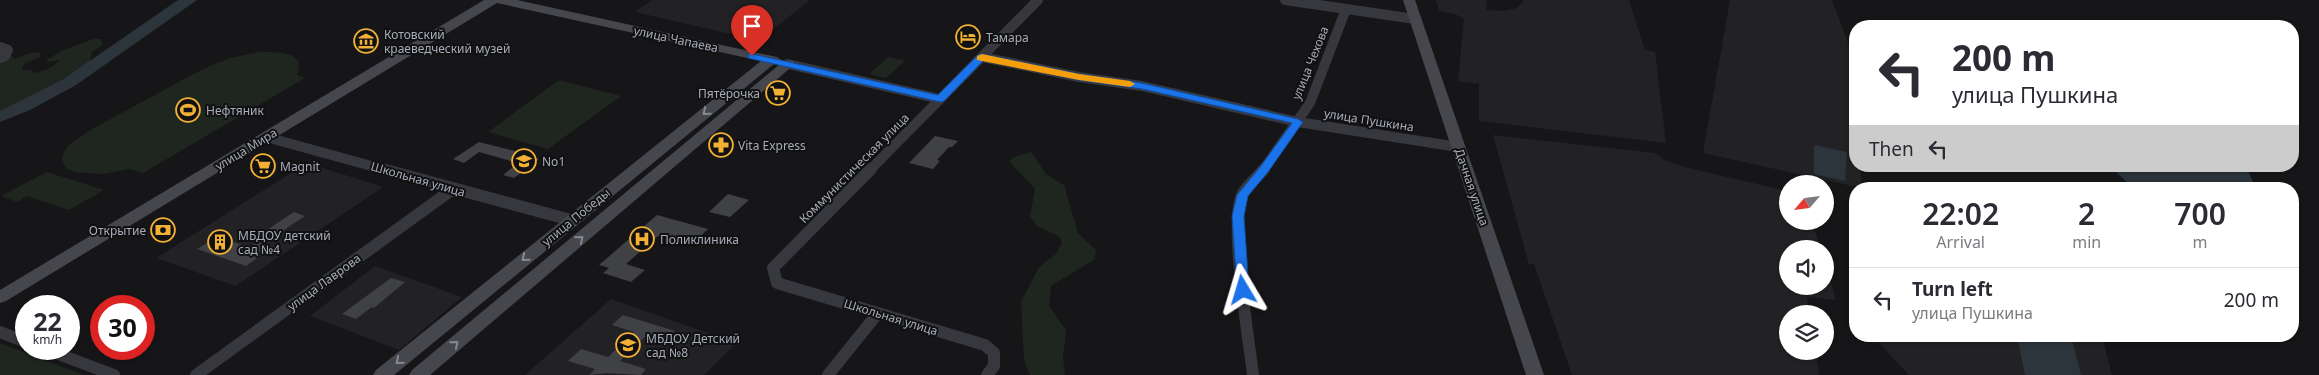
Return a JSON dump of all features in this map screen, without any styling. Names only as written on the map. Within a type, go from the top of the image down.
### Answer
[{"type":"street","name":"улица Мира","points":[[0,297],[493,0]]},
{"type":"street","name":"улица Чапаева","points":[[500,0],[940,99]]},
{"type":"street","name":"Коммунистическая улица","points":[[773,268],[1038,0]]},
{"type":"street","points":[[1284,0],[1415,19]]},
{"type":"street","name":"Дачная улица","points":[[1409,0],[1535,375]]},
{"type":"street","name":"улица Чехова","points":[[1253,375],[1239,253],[1238,216],[1242,195],[1264,170],[1310,102],[1346,9]]},
{"type":"street","points":[[0,58],[5,56],[4,48]]},
{"type":"street","name":"улица Пушкина","points":[[982,57],[1079,77],[1142,86],[1298,122],[1458,146]]},
{"type":"street","name":"улица Победы","points":[[382,375],[571,220],[771,60]]},
{"type":"street","name":"улица Победы","points":[[418,375],[788,64]]},
{"type":"street","name":"Школьная улица","points":[[266,137],[571,220]]},
{"type":"street","name":"улица Лаврова","points":[[196,375],[453,189]]},
{"type":"street","name":"Школьная улица","points":[[773,268],[777,283],[985,345],[994,353],[994,366],[987,375]]},
{"type":"street","points":[[828,375],[878,313]]},
{"type":"street","points":[[0,332],[15,338]]},
{"type":"street","points":[[75,360],[114,375]]},
{"type":"shaded area","points":[[652,0],[810,0],[762,38],[726,33],[635,12]]},
{"type":"shaded area","points":[[1436,0],[1487,0],[1486,10],[1503,11],[1517,8],[1524,0],[1629,0],[1645,50],[1655,52],[1666,143],[1479,121],[1479,84],[1458,81],[1464,19],[1455,14],[1439,11]]},
{"type":"shaded area","points":[[1730,0],[1832,0],[1849,45],[1849,172],[1861,172],[1861,182],[1849,182],[1849,185],[1834,182],[1834,175],[1802,175],[1703,153]]},
{"type":"shaded area","points":[[93,39],[101,39],[103,45],[92,52],[90,64],[0,112],[0,60],[10,55],[15,59],[33,52],[40,53],[40,57],[24,64],[22,70],[32,70],[34,73],[54,65],[60,60],[47,62],[47,60],[61,51]]},
{"type":"shaded area","name":"Нефтяник","points":[[260,52],[289,54],[298,61],[297,75],[305,78],[143,173],[130,169],[103,174],[75,172],[66,168],[62,161],[63,154],[69,145],[92,129],[201,70],[230,58]]},
{"type":"shaded area","points":[[888,57],[905,61],[886,78],[869,74]]},
{"type":"shaded area","points":[[559,80],[621,96],[548,149],[488,132]]},
{"type":"shaded area","points":[[1493,135],[1655,153],[1666,161],[1684,167],[1779,189],[1779,230],[1815,230],[1818,240],[1779,240],[1779,295],[1834,295],[1834,293],[1836,300],[1807,297],[1808,305],[1779,305],[1779,360],[1816,360],[1819,375],[1572,375],[1534,264],[1529,264]]},
{"type":"shaded area","points":[[1814,145],[1847,152],[1845,181],[1834,179],[1834,175],[1814,174]]},
{"type":"shaded area","points":[[1031,152],[1046,174],[1064,185],[1078,233],[1096,250],[1095,259],[1051,286],[1049,306],[1066,330],[1063,357],[1065,375],[1030,375],[1024,360],[1021,302],[1039,267],[1056,254],[1062,243],[1060,237],[1037,226],[1030,216],[1035,189],[1009,161],[1017,156]]},
{"type":"shaded area","points":[[307,163],[383,187],[236,286],[156,258]]},
{"type":"shaded area","points":[[47,172],[104,190],[69,210],[27,196],[17,202],[1,196]]},
{"type":"shaded area","points":[[2116,172],[2249,172],[2253,182],[2127,182]]},
{"type":"shaded area","points":[[375,266],[462,297],[399,350],[310,316]]},
{"type":"shaded area","points":[[611,299],[736,343],[704,375],[525,375]]},
{"type":"shaded area","points":[[1878,342],[2104,342],[2112,375],[1909,375]]},
{"type":"shaded area","points":[[2018,342],[2073,342],[2081,375],[2025,375]]},
{"type":"shaded area","points":[[0,343],[15,349],[15,360],[45,360],[84,375],[0,375]]},
{"type":"building","points":[[935,136],[958,141],[952,147],[949,147],[937,160],[940,161],[933,169],[909,163]]},
{"type":"building","name":"No1","points":[[479,142],[535,156],[532,157],[539,159],[514,178],[503,175],[518,163],[479,152],[464,163],[453,159]]},
{"type":"building","points":[[728,194],[749,200],[730,217],[709,212]]},
{"type":"building","points":[[294,212],[305,216],[275,236],[264,232]]},
{"type":"building","name":"Поликлиника","points":[[657,215],[708,229],[694,242],[676,237],[672,240],[658,236],[626,264],[645,270],[631,282],[603,273],[609,268],[599,265]]},
{"type":"building","name":"МБДОУ детский сад №4","points":[[217,237],[249,247],[258,242],[278,248],[268,255],[264,253],[246,266],[197,249]]},
{"type":"building","points":[[391,278],[405,282],[374,308],[372,307],[356,319],[342,314]]},
{"type":"building","name":"МБДОУ Детский сад №8","points":[[623,315],[675,331],[665,342],[646,336],[620,361],[646,369],[641,375],[607,373],[589,375],[595,369],[568,361],[581,349],[608,357],[634,332],[612,325]]},
{"type":"waterway","points":[[0,117],[24,107],[71,82],[179,5],[190,0]]},
{"type":"slow traffic","points":[[980,58],[1079,77],[1099,78],[1130,84]]},
{"type":"place","name":"Тамара","points":[[968,37]]},
{"type":"place","name":"Котовский краеведческий музей","points":[[366,41]]},
{"type":"place","name":"Пятёрочка","points":[[778,93]]},
{"type":"place","name":"Нефтяник","points":[[188,110]]},
{"type":"place","name":"Vita Express","points":[[721,145]]},
{"type":"place","name":"No1","points":[[524,161]]},
{"type":"place","name":"Magnit","points":[[263,166]]},
{"type":"place","name":"Открытие","points":[[163,230]]},
{"type":"place","name":"Поликлиника","points":[[642,239]]},
{"type":"place","name":"МБДОУ детский сад №4","points":[[220,242]]},
{"type":"place","name":"МБДОУ Детский сад №8","points":[[628,345]]},
{"type":"route","points":[[752,56],[940,99],[982,57],[1079,77],[1099,78],[1142,86],[1298,122],[1264,170],[1242,195],[1238,216],[1243,290]]}]
